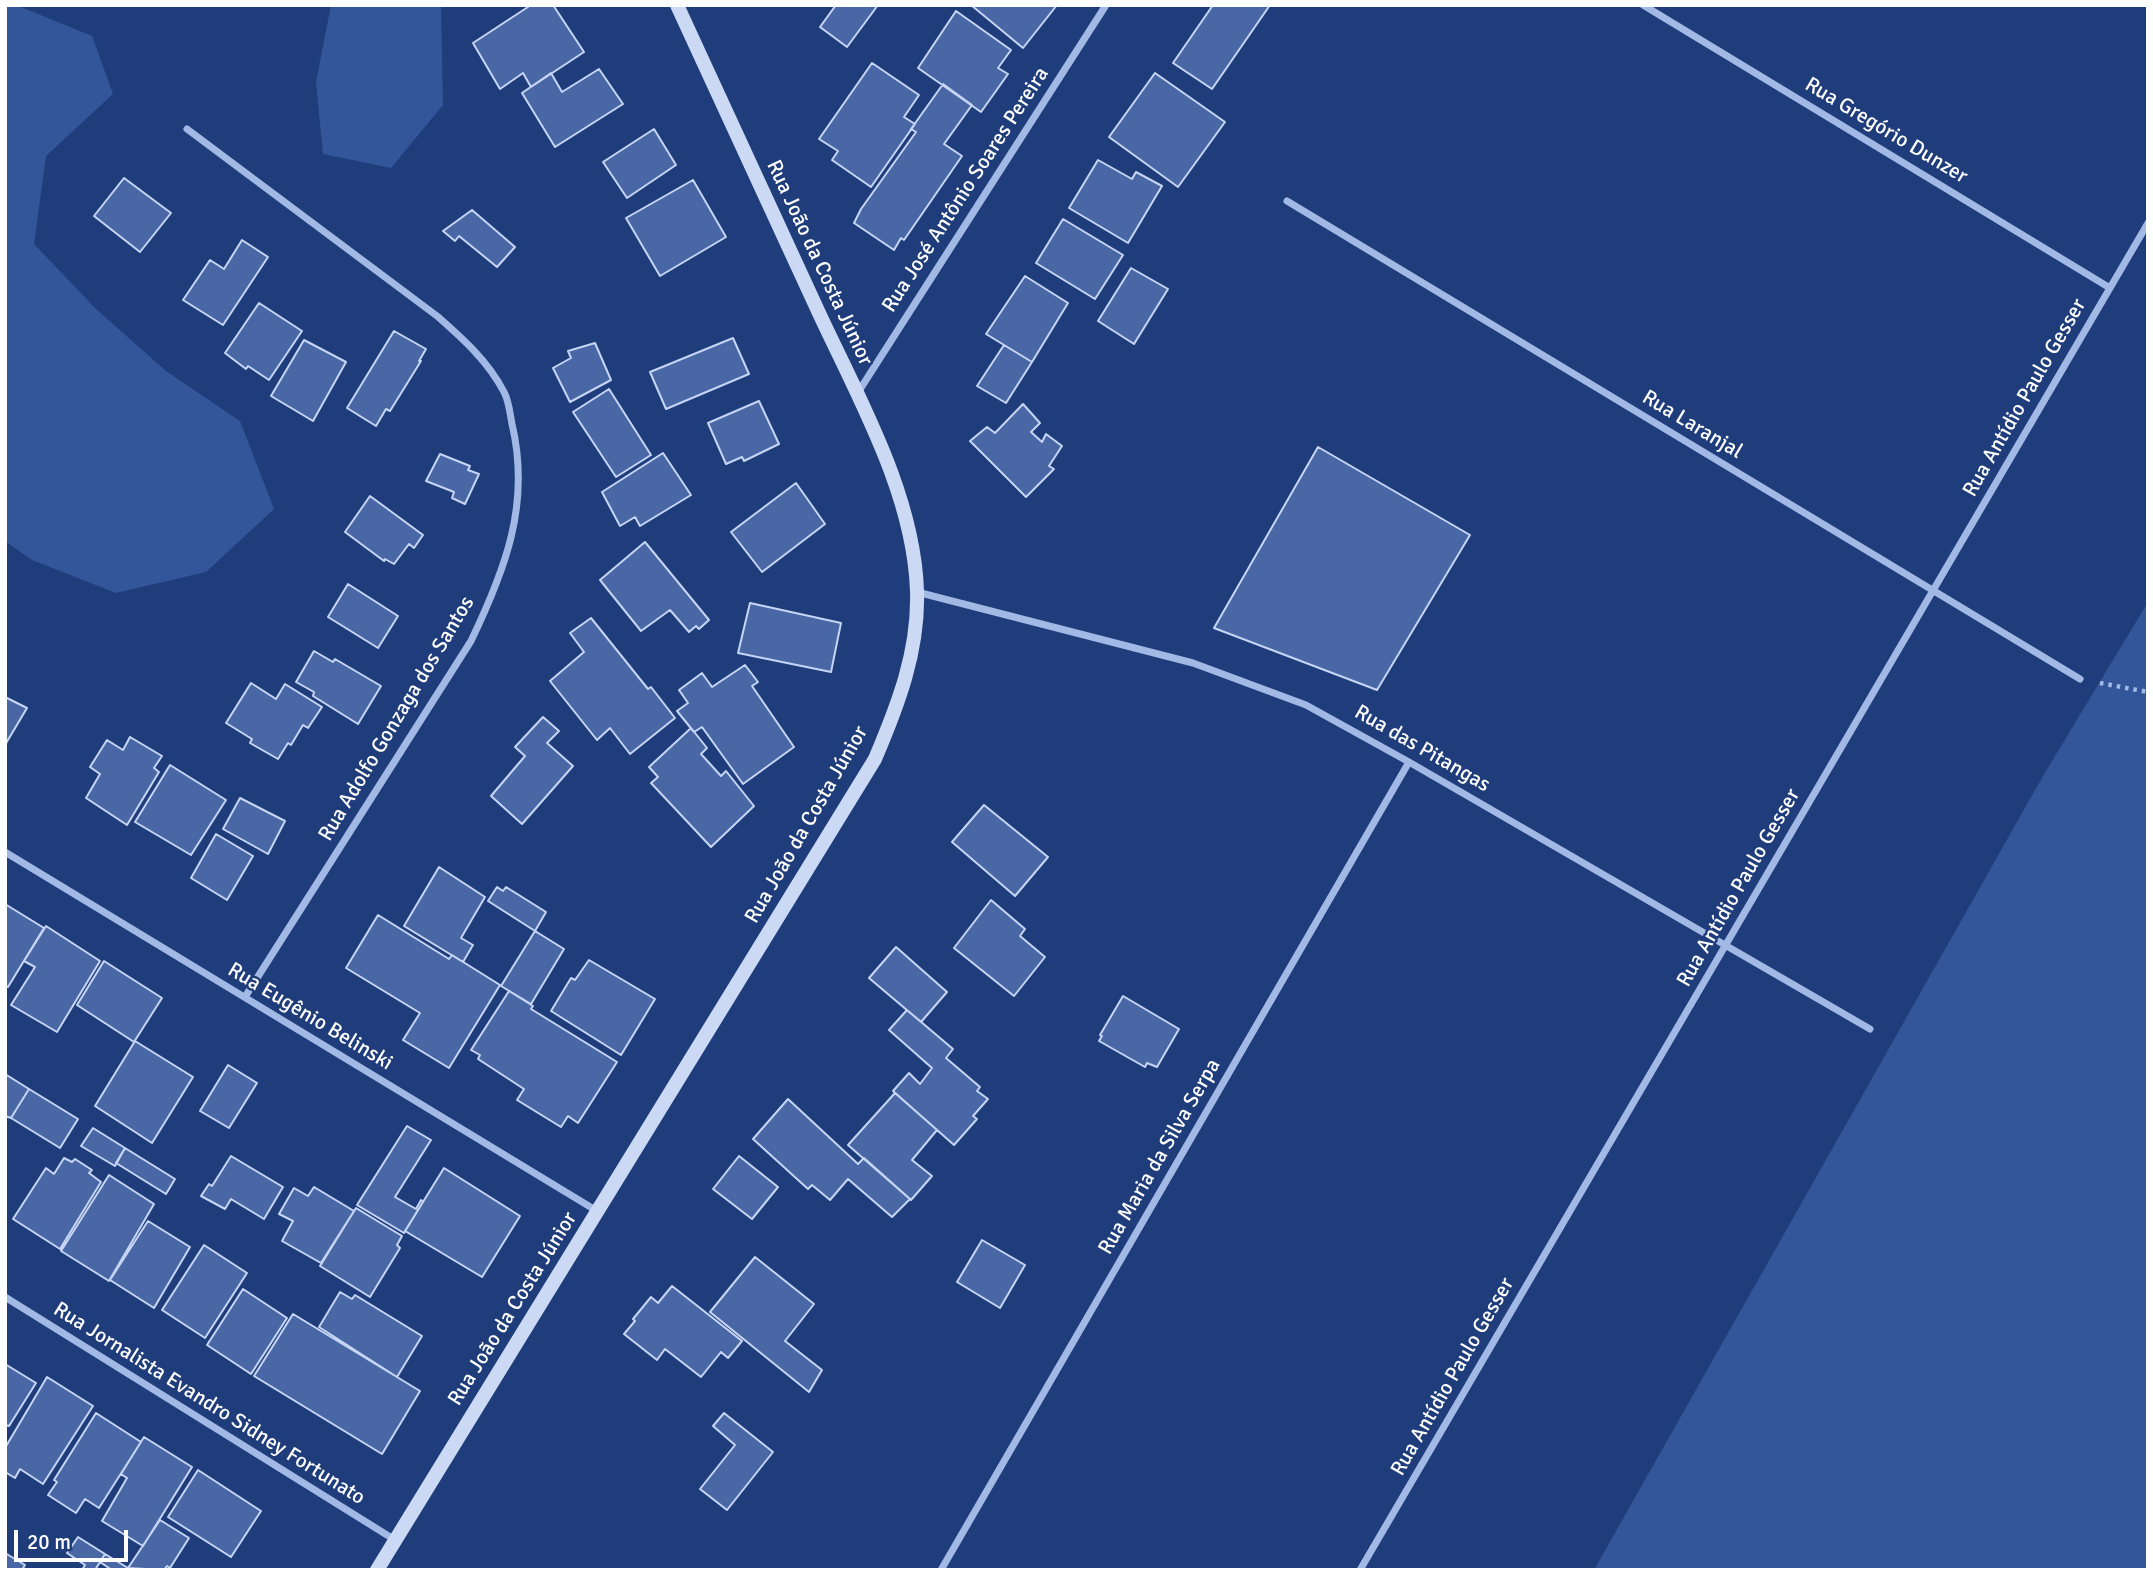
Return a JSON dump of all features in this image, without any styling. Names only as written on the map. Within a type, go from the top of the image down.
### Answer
[{"type":"main road","name":"Rua João da Costa Júnior","points":[[377,1570],[875,759],[898,706],[914,650],[917,592],[914,553],[903,505],[857,394],[677,5]]},
{"type":"street","name":"Rua José Antônio Soares Pereira","points":[[857,394],[1106,5]]},
{"type":"street","name":"Rua Gregório Dunzer","points":[[1643,5],[2110,288]]},
{"type":"street","name":"Rua Adolfo Gonzaga dos Santos","points":[[187,130],[438,316],[474,348],[505,394],[518,447],[519,493],[511,538],[498,586],[471,641],[245,997]]},
{"type":"street","name":"Rua Laranjal","points":[[1287,201],[2080,679]]},
{"type":"street","name":"Rua Antídio Paulo Gesser","points":[[1360,1570],[2148,223]]},
{"type":"street","name":"Rua das Pitangas","points":[[917,592],[1193,663],[1306,705],[1870,1029]]},
{"type":"street","name":"Rua Maria da Silva Serpa","points":[[942,1570],[1409,762]]},
{"type":"street","name":"Rua Eugênio Belinski","points":[[5,852],[597,1212]]},
{"type":"street","name":"Rua Jornalista Evandro Sidney Fortunato","points":[[5,1297],[395,1541]]},
{"type":"path","points":[[2080,679],[2148,692]]},
{"type":"shaded area","points":[[5,5],[16,5],[92,36],[113,94],[46,156],[34,244],[96,309],[166,371],[240,421],[274,509],[206,572],[116,593],[32,560],[5,541]]},
{"type":"shaded area","points":[[331,5],[441,5],[443,105],[391,168],[323,154],[316,82]]},
{"type":"shaded area","points":[[2148,602],[2148,1570],[1594,1570],[2043,776]]},
{"type":"building","points":[[531,5],[553,5],[584,52],[531,87],[523,73],[500,89],[473,43]]},
{"type":"building","points":[[836,5],[878,5],[847,47],[820,27]]},
{"type":"building","points":[[971,5],[1057,5],[1023,48]]},
{"type":"building","points":[[1213,5],[1270,5],[1212,89],[1173,63]]},
{"type":"building","points":[[956,11],[1011,50],[998,68],[1008,74],[981,112],[918,68]]},
{"type":"building","points":[[872,63],[919,95],[904,117],[915,124],[871,187],[832,160],[838,151],[819,139]]},
{"type":"building","points":[[599,69],[623,104],[555,147],[522,93],[551,73],[562,92]]},
{"type":"building","points":[[1155,73],[1225,122],[1178,187],[1109,137]]},
{"type":"building","points":[[943,84],[972,105],[944,144],[962,156],[904,240],[901,238],[894,250],[854,223],[916,132],[911,129]]},
{"type":"building","points":[[654,129],[676,165],[627,198],[603,162]]},
{"type":"building","points":[[1098,160],[1132,179],[1136,172],[1162,186],[1128,243],[1069,208]]},
{"type":"building","points":[[124,178],[171,213],[140,252],[94,216]]},
{"type":"building","points":[[693,180],[726,237],[660,276],[626,218]]},
{"type":"building","points":[[472,210],[515,247],[497,267],[459,236],[455,241],[443,231]]},
{"type":"building","points":[[1063,219],[1123,255],[1095,299],[1036,263]]},
{"type":"building","points":[[242,240],[268,257],[223,325],[183,300],[210,260],[224,269]]},
{"type":"building","points":[[1131,268],[1168,289],[1134,344],[1098,321]]},
{"type":"building","points":[[1025,276],[1068,303],[1032,362],[986,334]]},
{"type":"building","points":[[259,303],[302,331],[269,380],[248,366],[246,369],[225,353]]},
{"type":"building","points":[[394,331],[426,349],[390,411],[386,409],[376,426],[347,408]]},
{"type":"building","points":[[733,338],[749,374],[666,409],[650,372]]},
{"type":"building","points":[[304,340],[346,362],[313,421],[271,396]]},
{"type":"building","points":[[595,343],[611,380],[570,402],[553,368],[571,358],[568,351]]},
{"type":"building","points":[[1004,345],[1032,362],[1006,403],[977,386]]},
{"type":"building","points":[[609,389],[651,455],[616,477],[573,412]]},
{"type":"building","points":[[759,401],[779,444],[744,461],[742,457],[726,464],[708,423]]},
{"type":"building","points":[[1023,404],[1040,423],[1031,432],[1042,442],[1046,434],[1062,446],[1049,466],[1054,469],[1026,497],[970,441],[987,427],[995,433]]},
{"type":"building","points":[[1318,447],[1470,535],[1377,690],[1214,628]]},
{"type":"building","points":[[663,453],[691,495],[640,526],[635,517],[620,526],[602,492]]},
{"type":"building","points":[[440,454],[470,466],[468,470],[479,474],[465,504],[452,498],[454,492],[426,481]]},
{"type":"building","points":[[796,483],[825,524],[762,572],[731,532]]},
{"type":"building","points":[[370,496],[423,535],[414,548],[409,544],[394,564],[385,559],[384,561],[345,532]]},
{"type":"building","points":[[645,542],[709,620],[699,629],[696,626],[689,632],[670,610],[641,631],[600,580]]},
{"type":"building","points":[[348,584],[398,616],[378,648],[328,617]]},
{"type":"building","points":[[750,603],[841,623],[831,672],[738,653]]},
{"type":"building","points":[[591,618],[675,718],[630,754],[610,728],[597,740],[550,681],[584,652],[570,633]]},
{"type":"building","points":[[314,651],[333,662],[335,659],[381,686],[358,724],[296,682]]},
{"type":"building","points":[[745,665],[758,682],[752,686],[794,747],[743,784],[702,727],[694,732],[677,711],[688,703],[679,690],[702,673],[712,687]]},
{"type":"building","points":[[251,683],[276,699],[285,684],[322,707],[308,728],[303,725],[291,745],[288,743],[278,759],[250,743],[252,739],[226,723]]},
{"type":"building","points":[[5,697],[27,708],[5,745]]},
{"type":"building","points":[[543,717],[559,731],[547,743],[573,766],[522,824],[491,796],[525,756],[515,747]]},
{"type":"building","points":[[691,728],[707,748],[701,754],[721,776],[726,771],[754,806],[711,847],[651,783],[658,777],[649,767]]},
{"type":"building","points":[[130,737],[162,756],[154,768],[159,772],[127,825],[86,798],[100,774],[90,767],[107,740],[123,750]]},
{"type":"building","points":[[170,765],[226,800],[191,855],[135,822]]},
{"type":"building","points":[[240,798],[285,821],[268,854],[223,829]]},
{"type":"building","points":[[984,805],[1048,857],[1015,896],[952,842]]},
{"type":"building","points":[[216,834],[253,856],[227,900],[191,878]]},
{"type":"building","points":[[439,867],[485,897],[461,938],[473,945],[463,962],[404,926]]},
{"type":"building","points":[[497,887],[503,891],[506,887],[546,912],[535,931],[488,901]]},
{"type":"building","points":[[991,900],[1025,929],[1020,936],[1045,957],[1014,996],[954,948]]},
{"type":"building","points":[[5,904],[44,928],[8,987],[5,986]]},
{"type":"building","points":[[378,915],[449,959],[452,955],[500,985],[449,1068],[403,1040],[420,1013],[346,968]]},
{"type":"building","points":[[46,926],[100,961],[57,1032],[11,1005],[35,967],[24,961]]},
{"type":"building","points":[[535,931],[564,949],[531,1004],[501,986]]},
{"type":"building","points":[[896,947],[947,992],[921,1022],[869,978]]},
{"type":"building","points":[[589,960],[655,999],[621,1055],[551,1011],[571,978],[575,980]]},
{"type":"building","points":[[104,961],[162,998],[134,1042],[77,1005]]},
{"type":"building","points":[[509,991],[533,1006],[531,1009],[617,1062],[578,1123],[568,1116],[561,1127],[517,1100],[524,1089],[478,1059],[480,1055],[471,1050]]},
{"type":"building","points":[[1123,996],[1179,1029],[1157,1067],[1147,1063],[1145,1067],[1099,1041]]},
{"type":"building","points":[[907,1010],[953,1049],[946,1058],[980,1087],[977,1091],[988,1099],[973,1116],[977,1119],[954,1145],[893,1091],[909,1073],[920,1084],[932,1068],[889,1030]]},
{"type":"building","points":[[135,1041],[193,1077],[152,1143],[95,1106]]},
{"type":"building","points":[[228,1065],[257,1083],[229,1128],[200,1111]]},
{"type":"building","points":[[5,1074],[29,1089],[11,1118],[5,1116]]},
{"type":"building","points":[[29,1089],[78,1119],[60,1148],[11,1118]]},
{"type":"building","points":[[895,1093],[937,1130],[912,1160],[932,1176],[911,1200],[848,1145]]},
{"type":"building","points":[[788,1099],[858,1164],[864,1158],[910,1199],[892,1217],[848,1179],[830,1200],[812,1185],[808,1189],[753,1139]]},
{"type":"building","points":[[407,1126],[431,1140],[395,1197],[416,1209],[421,1200],[423,1202],[404,1233],[357,1205]]},
{"type":"building","points":[[93,1128],[125,1148],[115,1166],[81,1146]]},
{"type":"building","points":[[125,1148],[175,1179],[166,1194],[116,1163]]},
{"type":"building","points":[[231,1156],[283,1187],[264,1219],[231,1199],[225,1209],[201,1196],[209,1184],[212,1186]]},
{"type":"building","points":[[739,1156],[778,1187],[752,1219],[713,1189]]},
{"type":"building","points":[[64,1158],[72,1162],[75,1159],[92,1170],[89,1173],[101,1182],[60,1249],[13,1219],[46,1168],[54,1174]]},
{"type":"building","points":[[444,1168],[520,1216],[482,1277],[405,1231]]},
{"type":"building","points":[[109,1175],[154,1204],[109,1281],[61,1251]]},
{"type":"building","points":[[314,1187],[354,1211],[321,1263],[282,1241],[293,1221],[279,1214],[294,1188],[308,1196]]},
{"type":"building","points":[[356,1208],[402,1236],[397,1245],[400,1248],[370,1297],[320,1266]]},
{"type":"building","points":[[148,1221],[190,1247],[154,1308],[110,1280]]},
{"type":"building","points":[[982,1240],[1025,1265],[1000,1308],[957,1282]]},
{"type":"building","points":[[204,1245],[247,1273],[205,1338],[162,1310]]},
{"type":"building","points":[[755,1257],[814,1304],[785,1341],[822,1370],[809,1392],[710,1312]]},
{"type":"building","points":[[672,1286],[742,1341],[728,1358],[721,1352],[701,1377],[665,1349],[657,1360],[624,1334],[651,1297],[658,1303]]},
{"type":"building","points":[[243,1289],[287,1318],[251,1374],[207,1345]]},
{"type":"building","points":[[340,1292],[352,1299],[355,1295],[422,1336],[397,1377],[319,1327]]},
{"type":"building","points":[[293,1314],[420,1391],[382,1454],[254,1376]]},
{"type":"building","points":[[5,1364],[36,1383],[9,1426],[5,1425]]},
{"type":"building","points":[[47,1377],[93,1406],[43,1484],[20,1469],[15,1478],[5,1472],[5,1448]]},
{"type":"building","points":[[96,1413],[141,1442],[99,1508],[85,1499],[76,1513],[48,1495],[57,1482],[54,1480]]},
{"type":"building","points":[[724,1413],[773,1452],[727,1510],[700,1489],[735,1445],[713,1426]]},
{"type":"building","points":[[144,1437],[192,1467],[143,1546],[102,1521],[127,1478],[121,1474]]},
{"type":"building","points":[[198,1470],[261,1511],[231,1557],[168,1517]]},
{"type":"building","points":[[160,1520],[189,1538],[170,1568],[128,1568]]},
{"type":"building","points":[[78,1537],[105,1554],[95,1570],[82,1570],[85,1565],[67,1553]]},
{"type":"building","points":[[5,1553],[25,1565],[22,1570],[5,1570]]},
{"type":"building","points":[[105,1554],[131,1570],[112,1570],[100,1562]]}]
